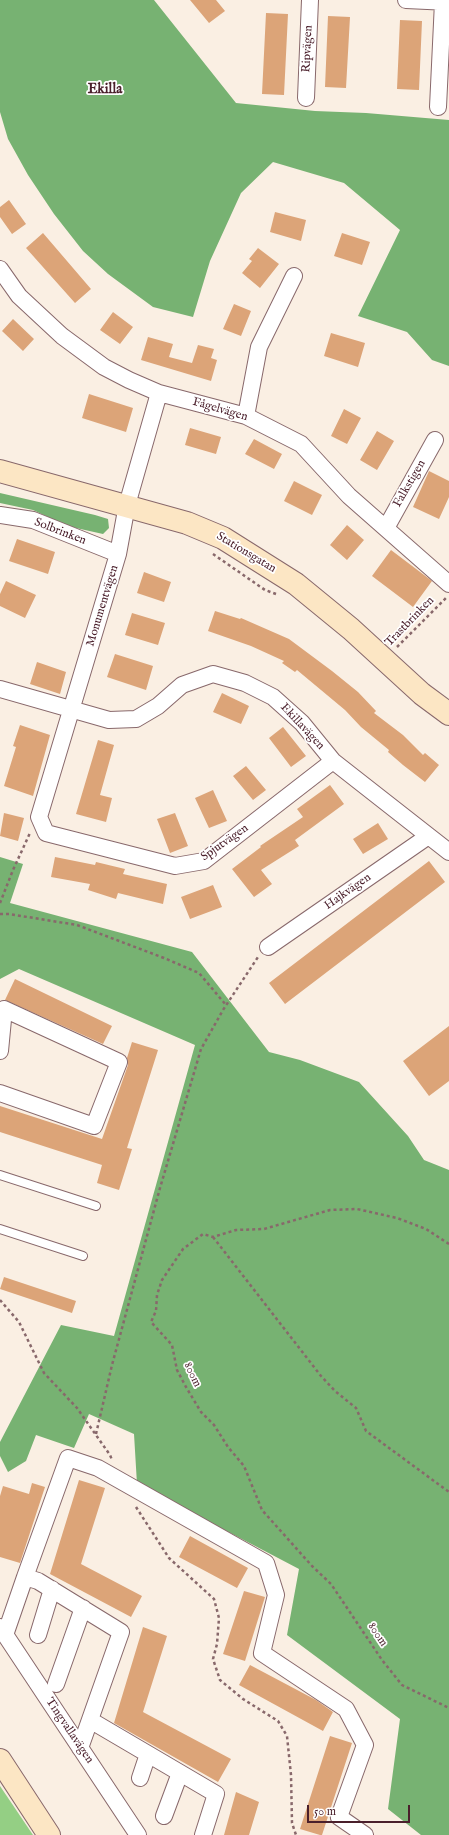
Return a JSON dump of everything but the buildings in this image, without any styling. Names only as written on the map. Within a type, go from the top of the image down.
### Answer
[{"type":"street","name":"Ripvägen","points":[[306,98],[310,0]]},
{"type":"street","points":[[406,0],[446,2],[438,107]]},
{"type":"street","name":"Fågelvägen","points":[[0,269],[20,296],[62,336],[104,367],[159,393],[246,416],[301,444],[350,496],[449,584]]},
{"type":"street","points":[[246,416],[259,347],[294,276]]},
{"type":"street","name":"Monumentvägen","points":[[39,816],[118,554],[127,505],[159,393]]},
{"type":"street","name":"Falkstigen","points":[[386,528],[435,440]]},
{"type":"street","name":"Stationsgatan","points":[[0,471],[127,505],[206,530],[260,560],[296,584],[422,694],[449,714]]},
{"type":"street","name":"Solbrinken","points":[[0,515],[33,520],[118,554]]},
{"type":"street","name":"Ekillavägen","points":[[0,689],[109,720],[136,719],[158,706],[182,685],[213,674],[245,683],[273,697],[302,723],[333,761],[427,837],[449,852]]},
{"type":"street","name":"Spjutvägen","points":[[39,816],[46,833],[175,866],[204,861],[333,761]]},
{"type":"street","name":"Hajkvägen","points":[[268,948],[427,837]]},
{"type":"street","points":[[0,1051],[4,1009],[119,1062],[94,1126],[0,1093]]},
{"type":"street","points":[[2,1631],[25,1577],[68,1458],[98,1468],[266,1563],[276,1595],[262,1653],[346,1709],[365,1745],[340,1817],[365,1835]]},
{"type":"street","points":[[25,1577],[38,1581],[52,1589],[121,1632],[80,1748]]},
{"type":"street","points":[[38,1635],[52,1589]]},
{"type":"street","points":[[56,1684],[82,1608]]},
{"type":"street","name":"Tingvallavägen","points":[[2,1631],[138,1835]]},
{"type":"street","points":[[90,1720],[216,1794],[203,1835]]},
{"type":"street","points":[[140,1778],[148,1754]]},
{"type":"street","points":[[0,1760],[50,1835]]},
{"type":"street","points":[[164,1816],[180,1773]]},
{"type":"lane","points":[[0,1175],[96,1206]]},
{"type":"lane","points":[[0,1229],[83,1256]]},
{"type":"path","points":[[210,552],[265,590],[278,594]]},
{"type":"path","name":"Trastbrinken","points":[[386,661],[397,646],[449,595]]},
{"type":"path","points":[[0,903],[13,870],[39,816]]},
{"type":"path","points":[[0,914],[9,914],[77,926],[164,958],[199,973],[226,1005]]},
{"type":"path","points":[[96,1434],[112,1365],[160,1188],[201,1049],[226,1005],[254,961],[268,948]]},
{"type":"path","name":"800m","points":[[449,1244],[426,1228],[397,1218],[357,1209],[330,1210],[264,1230],[236,1230],[213,1237],[203,1234],[183,1249],[162,1280],[156,1311],[151,1322],[172,1345],[177,1370],[201,1412],[214,1425],[228,1447],[244,1466],[262,1510],[312,1566],[331,1584],[382,1660],[402,1685],[449,1708]]},
{"type":"path","points":[[213,1237],[321,1376],[335,1392],[356,1408],[366,1431],[449,1492]]},
{"type":"path","points":[[0,1300],[19,1322],[44,1373],[77,1408],[110,1454],[119,1480]]},
{"type":"path","points":[[135,1506],[169,1558],[214,1599],[219,1618],[218,1644],[213,1659],[220,1680],[243,1699],[278,1721],[286,1736],[291,1775],[292,1823],[296,1835]]},
{"type":"green space","points":[[0,0],[154,0],[236,103],[315,111],[366,113],[449,120],[449,366],[432,360],[407,332],[358,316],[400,230],[344,183],[273,162],[241,193],[210,261],[193,317],[153,307],[108,274],[83,251],[54,214],[28,175],[8,139],[0,112]]},
{"type":"green space","points":[[0,493],[108,519],[109,528],[103,534],[67,526],[33,510],[0,503]]},
{"type":"green space","points":[[0,857],[23,864],[10,903],[192,952],[269,1052],[300,1060],[359,1082],[408,1136],[424,1160],[449,1170],[449,1835],[421,1835],[388,1809],[400,1719],[287,1635],[299,1569],[137,1484],[134,1434],[89,1414],[74,1448],[36,1435],[26,1461],[8,1472],[0,1456],[0,1442],[61,1325],[114,1336],[195,1045],[19,969],[0,979]]},
{"type":"green space","points":[[0,1786],[33,1835],[0,1835]]},
{"type":"district","name":"Ekilla","points":[[105,90]]}]
